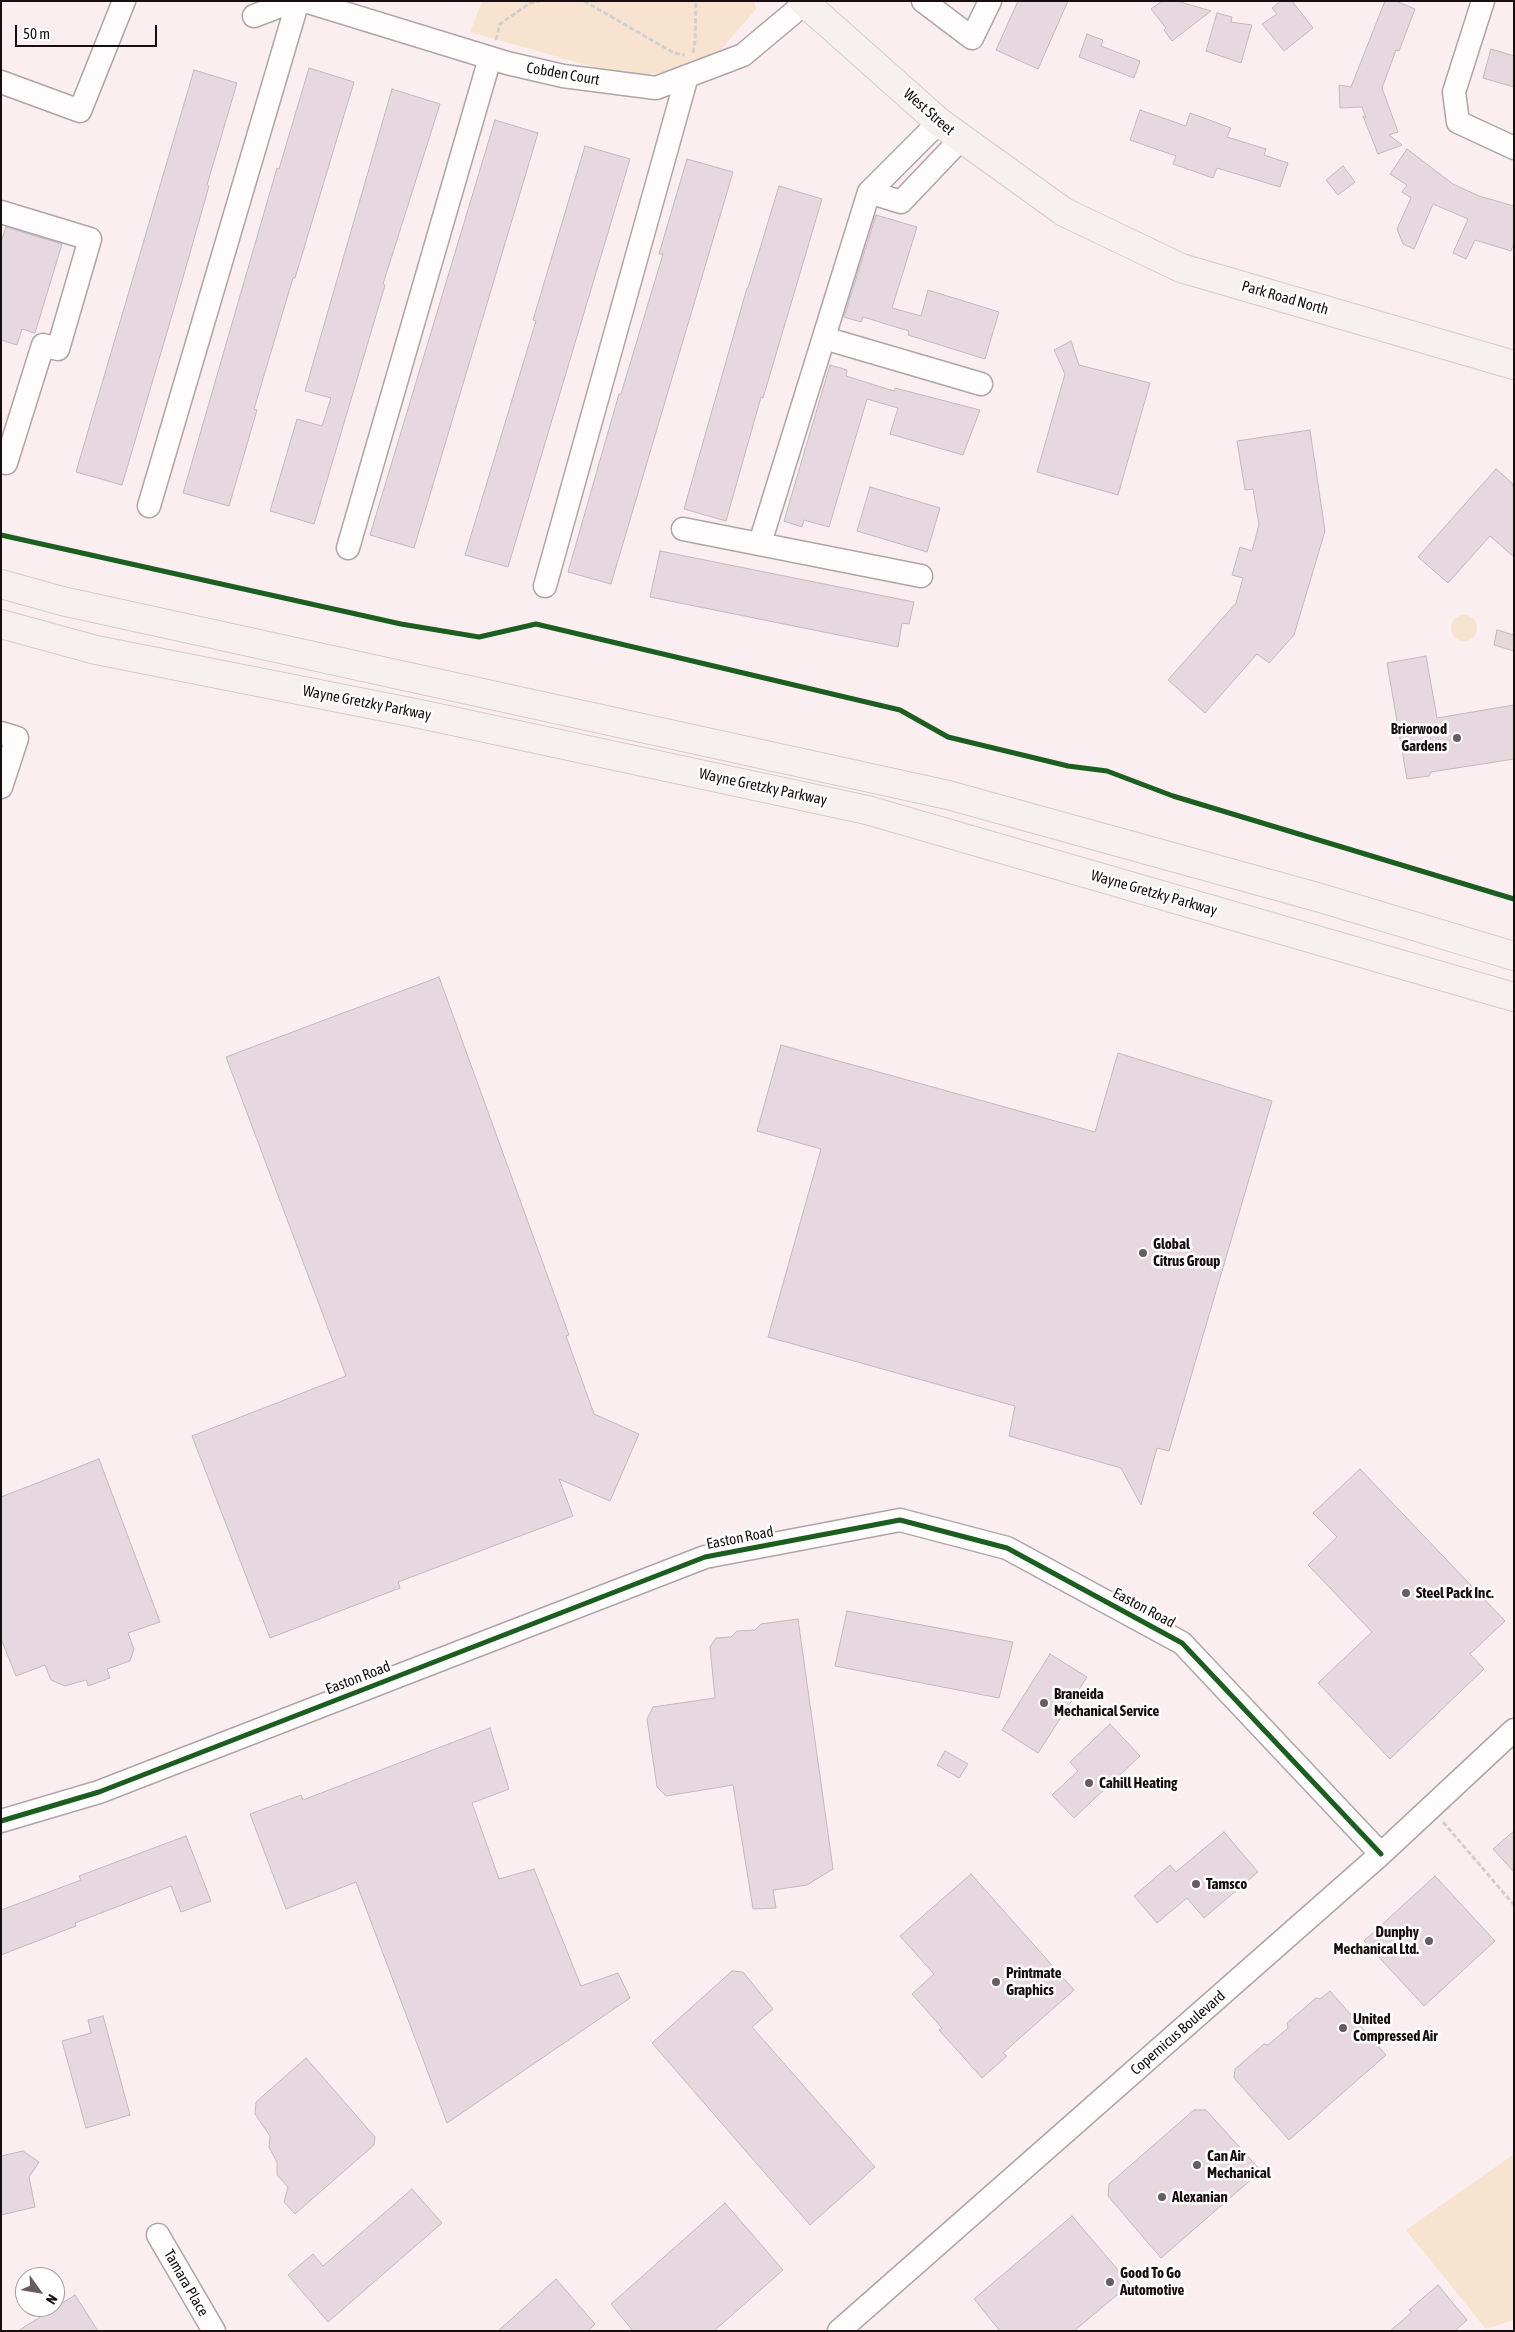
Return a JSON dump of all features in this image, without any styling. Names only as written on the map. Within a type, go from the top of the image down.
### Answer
[{"type":"main road","name":"West Street","points":[[804,2],[939,122],[1064,212]]},
{"type":"main road","name":"Park Road North","points":[[1064,212],[1181,268],[1514,365]]},
{"type":"main road","points":[[1,584],[62,601],[948,795],[1317,897],[1514,956]]},
{"type":"main road","name":"Wayne Gretzky Parkway","points":[[1,624],[96,650],[420,714],[867,810],[1514,997]]},
{"type":"street","points":[[1,82],[80,112],[124,1]]},
{"type":"street","points":[[254,16],[293,1]]},
{"type":"street","points":[[149,506],[298,1]]},
{"type":"street","name":"Cobden Court","points":[[305,1],[490,58],[564,76],[656,88],[743,55],[804,2]]},
{"type":"street","points":[[923,1],[972,38],[990,1]]},
{"type":"street","points":[[1483,1],[1454,92],[1458,122],[1514,148]]},
{"type":"street","points":[[348,548],[490,58]]},
{"type":"street","points":[[545,586],[687,76]]},
{"type":"street","points":[[760,543],[869,192],[939,122]]},
{"type":"street","points":[[869,192],[901,202],[961,139]]},
{"type":"street","points":[[1,212],[90,239],[58,349],[43,345],[6,463],[1,462]]},
{"type":"street","points":[[824,338],[981,384]]},
{"type":"street","points":[[684,529],[920,576]]},
{"type":"street","points":[[1,733],[17,738],[1,787]]},
{"type":"street","name":"Easton Road","points":[[1,1821],[99,1792],[705,1557],[900,1520],[1007,1548],[1182,1643],[1381,1854]]},
{"type":"street","name":"Copernicus Boulevard","points":[[839,2331],[1381,1854],[1514,1730]]},
{"type":"street","name":"Tamara Place","points":[[158,2235],[214,2331]]},
{"type":"path","points":[[490,58],[500,24],[530,3],[539,1]]},
{"type":"path","points":[[584,1],[674,53],[692,56],[695,41],[696,1]]},
{"type":"path","points":[[1431,1808],[1514,1905]]},
{"type":"shaded area","points":[[482,1],[754,1],[756,9],[718,53],[675,71],[626,76],[470,32]]},
{"type":"shaded area","points":[[1464,615],[1473,619],[1477,628],[1473,637],[1464,641],[1455,637],[1451,628],[1455,619]]},
{"type":"shaded area","points":[[1514,2154],[1514,2320],[1486,2329],[1406,2230]]},
{"type":"building","points":[[1018,1],[1068,1],[1038,69],[996,50]]},
{"type":"building","points":[[1162,1],[1177,1],[1211,11],[1172,41],[1164,30],[1166,28],[1151,9]]},
{"type":"building","points":[[1281,1],[1292,1],[1313,28],[1284,51],[1262,24],[1277,14],[1272,8]]},
{"type":"building","points":[[1385,1],[1396,1],[1415,9],[1399,51],[1396,50],[1382,88],[1398,132],[1389,135],[1402,145],[1378,154],[1363,116],[1366,118],[1362,107],[1340,108],[1339,85],[1351,87]]},
{"type":"building","points":[[1217,13],[1232,17],[1231,22],[1252,25],[1241,63],[1206,51]]},
{"type":"building","points":[[1087,34],[1103,40],[1101,46],[1140,61],[1134,78],[1079,57]]},
{"type":"building","points":[[1491,49],[1514,56],[1514,87],[1483,78]]},
{"type":"building","points":[[309,68],[354,82],[254,409],[257,410],[229,506],[183,493],[277,168],[279,169]]},
{"type":"building","points":[[194,70],[237,83],[207,185],[209,186],[180,288],[122,485],[76,472]]},
{"type":"building","points":[[392,89],[440,104],[383,284],[385,285],[314,524],[270,511],[297,419],[322,426],[331,398],[305,391]]},
{"type":"building","points":[[1140,110],[1186,126],[1190,113],[1231,128],[1227,137],[1266,149],[1264,155],[1288,163],[1280,187],[1217,168],[1213,178],[1173,164],[1176,156],[1130,140]]},
{"type":"building","points":[[495,120],[538,133],[414,548],[370,535]]},
{"type":"building","points":[[585,146],[630,159],[508,567],[465,555],[536,321],[533,320]]},
{"type":"building","points":[[1407,149],[1453,184],[1479,196],[1514,206],[1514,243],[1511,251],[1475,240],[1466,259],[1453,253],[1468,219],[1433,204],[1414,249],[1403,244],[1397,229],[1411,198],[1402,192],[1407,185],[1390,174]]},
{"type":"building","points":[[687,159],[733,172],[611,584],[568,572],[619,394],[621,394],[663,254],[659,254]]},
{"type":"building","points":[[1343,166],[1355,182],[1338,195],[1326,180]]},
{"type":"building","points":[[779,186],[822,199],[763,398],[761,397],[726,521],[684,509],[747,288]]},
{"type":"building","points":[[876,215],[917,227],[892,308],[921,316],[928,290],[999,312],[985,359],[908,335],[909,331],[863,317],[861,322],[844,317]]},
{"type":"building","points":[[6,227],[62,244],[35,333],[22,329],[17,345],[1,340],[1,242]]},
{"type":"building","points":[[1071,341],[1079,365],[1150,383],[1118,495],[1037,472],[1065,374],[1054,350]]},
{"type":"building","points":[[830,365],[847,370],[846,376],[894,391],[895,388],[980,410],[963,455],[890,434],[898,408],[867,399],[829,527],[804,520],[802,527],[784,521]]},
{"type":"building","points":[[1310,430],[1325,531],[1294,635],[1269,663],[1257,654],[1205,713],[1168,680],[1236,603],[1243,578],[1232,575],[1240,547],[1252,551],[1259,525],[1253,489],[1245,490],[1237,441]]},
{"type":"building","points":[[1496,469],[1512,483],[1514,489],[1514,557],[1490,536],[1448,583],[1418,557]]},
{"type":"building","points":[[870,487],[940,508],[927,552],[857,531]]},
{"type":"building","points":[[660,551],[914,602],[909,624],[902,623],[898,647],[650,597]]},
{"type":"building","points":[[1497,630],[1514,635],[1514,651],[1494,645]]},
{"type":"building","name":"Brierwood Gardens","points":[[1426,656],[1437,718],[1514,705],[1514,759],[1431,772],[1429,776],[1407,779],[1387,663]]},
{"type":"building","points":[[439,977],[569,1335],[566,1336],[594,1414],[639,1434],[610,1501],[559,1479],[573,1516],[398,1582],[400,1588],[270,1638],[192,1436],[346,1376],[226,1057]]},
{"type":"building","points":[[781,1045],[1095,1132],[1118,1053],[1272,1101],[1169,1451],[1157,1448],[1141,1505],[1121,1468],[1009,1436],[1015,1406],[768,1337],[821,1149],[757,1131]]},
{"type":"building","points":[[99,1459],[160,1622],[128,1633],[134,1649],[130,1661],[107,1669],[110,1678],[88,1686],[86,1680],[65,1686],[51,1680],[45,1665],[16,1676],[1,1639],[1,1497]]},
{"type":"building","name":"Steel Pack Inc.","points":[[1360,1469],[1505,1621],[1470,1654],[1484,1669],[1390,1759],[1318,1683],[1372,1632],[1308,1565],[1337,1537],[1313,1513]]},
{"type":"building","points":[[847,1611],[1013,1642],[999,1698],[835,1666]]},
{"type":"building","points":[[798,1619],[833,1869],[807,1885],[773,1890],[776,1908],[753,1909],[733,1785],[666,1796],[657,1787],[647,1719],[653,1707],[715,1698],[710,1647],[716,1638],[731,1637],[737,1631],[755,1630],[761,1624]]},
{"type":"building","name":"Braneida Mechanical Service","points":[[1050,1654],[1087,1677],[1038,1753],[1002,1730]]},
{"type":"building","name":"Cahill Heating","points":[[1110,1724],[1140,1756],[1074,1818],[1052,1795],[1078,1771],[1070,1762]]},
{"type":"building","points":[[490,1728],[509,1789],[472,1803],[499,1879],[534,1869],[581,1986],[618,1973],[630,1998],[447,2123],[356,1882],[286,1909],[250,1814],[301,1795],[303,1800]]},
{"type":"building","points":[[945,1751],[968,1764],[959,1778],[937,1765]]},
{"type":"building","points":[[1514,1831],[1514,1872],[1493,1849]]},
{"type":"building","name":"Tamsco","points":[[1224,1832],[1258,1872],[1204,1918],[1187,1898],[1157,1923],[1134,1896],[1170,1865],[1176,1872]]},
{"type":"building","points":[[186,1836],[211,1901],[181,1912],[171,1886],[75,1923],[76,1926],[1,1955],[1,1910],[81,1880],[79,1876]]},
{"type":"building","name":"Printmate Graphics","points":[[971,1874],[1074,1990],[1003,2053],[1007,2056],[982,2078],[939,2030],[942,2028],[912,1994],[934,1974],[900,1936]]},
{"type":"building","name":"Dunphy Mechanical Ltd.","points":[[1435,1876],[1495,1941],[1424,2006],[1364,1941]]},
{"type":"building","points":[[732,1971],[743,1972],[773,2009],[752,2027],[875,2167],[810,2225],[652,2043]]},
{"type":"building","points":[[1330,1991],[1386,2055],[1289,2140],[1234,2078],[1235,2069],[1264,2044],[1268,2045],[1288,2028],[1287,2023],[1316,1998],[1320,1999]]},
{"type":"building","points":[[103,2016],[130,2115],[86,2128],[62,2041],[91,2033],[88,2020]]},
{"type":"building","points":[[306,2058],[375,2137],[374,2145],[295,2214],[284,2202],[288,2187],[277,2175],[277,2162],[269,2147],[270,2136],[255,2114],[256,2102]]},
{"type":"building","points":[[1194,2110],[1206,2110],[1261,2171],[1161,2258],[1108,2196],[1109,2184]]},
{"type":"building","points":[[23,2151],[39,2162],[29,2177],[35,2207],[1,2215],[1,2156]]},
{"type":"building","points":[[412,2189],[442,2223],[328,2322],[288,2275],[313,2254],[323,2266]]},
{"type":"building","points":[[725,2203],[783,2270],[714,2331],[633,2331],[611,2304]]},
{"type":"building","points":[[1072,2216],[1130,2284],[1074,2331],[1000,2331],[974,2299]]},
{"type":"building","points":[[556,2279],[595,2324],[588,2331],[498,2331]]},
{"type":"building","points":[[1438,2285],[1467,2320],[1455,2331],[1390,2331],[1412,2312],[1409,2310]]},
{"type":"building","points":[[75,2295],[98,2331],[18,2331],[40,2317],[65,2317],[65,2301]]},
{"type":"cycle path","points":[[1,535],[401,624],[479,637],[536,624],[900,710],[948,737],[1068,766],[1107,771],[1173,796],[1514,899]]},
{"type":"cycle path","points":[[1,1821],[99,1792],[705,1557],[900,1520],[1007,1548],[1182,1643],[1381,1854]]},
{"type":"place","name":"Brierwood Gardens","points":[[1457,738]]},
{"type":"place","name":"Global Citrus Group","points":[[1143,1253]]},
{"type":"place","name":"Steel Pack Inc.","points":[[1406,1593]]},
{"type":"place","name":"Braneida Mechanical Service","points":[[1044,1703]]},
{"type":"place","name":"Cahill Heating","points":[[1089,1783]]},
{"type":"place","name":"Tamsco","points":[[1196,1884]]},
{"type":"place","name":"Dunphy Mechanical Ltd.","points":[[1429,1941]]},
{"type":"place","name":"Printmate Graphics","points":[[996,1982]]},
{"type":"place","name":"United Compressed Air","points":[[1343,2028]]},
{"type":"place","name":"Can Air Mechanical","points":[[1197,2165]]},
{"type":"place","name":"Alexanian","points":[[1162,2197]]},
{"type":"place","name":"Good To Go Automotive","points":[[1110,2282]]}]
